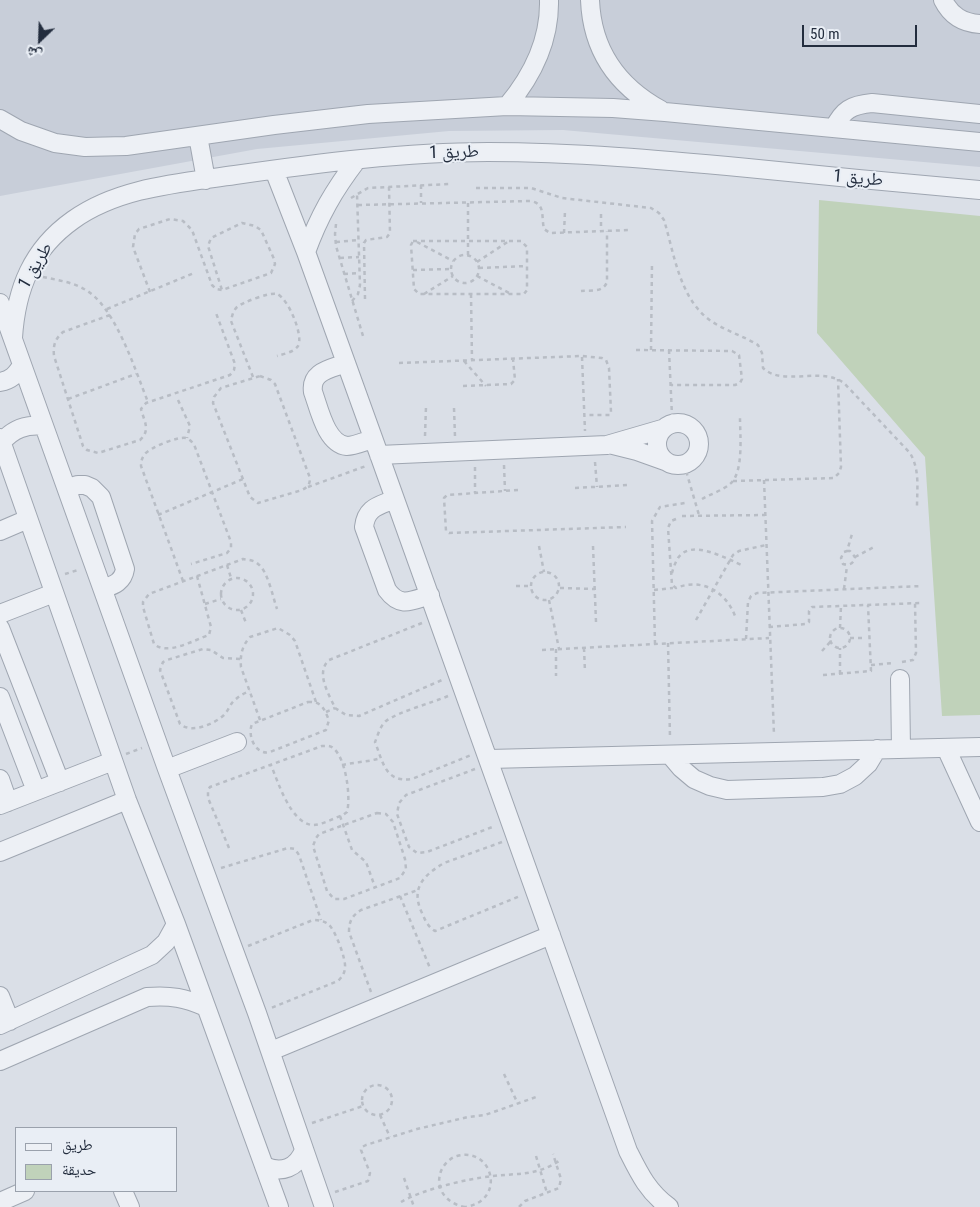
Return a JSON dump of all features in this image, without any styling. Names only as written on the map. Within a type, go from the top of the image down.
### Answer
[{"type":"street","points":[[507,106],[529,76],[542,49],[550,0]]},
{"type":"street","points":[[590,0],[595,36],[606,60],[622,82],[642,99],[666,112]]},
{"type":"street","points":[[943,0],[955,16],[963,21],[980,24]]},
{"type":"street","points":[[834,128],[840,117],[848,109],[859,104],[872,103],[980,114]]},
{"type":"street","points":[[0,119],[21,131],[55,143],[85,147],[126,146],[368,114],[507,106],[613,108],[666,112],[980,142]]},
{"type":"street","points":[[198,136],[206,180]]},
{"type":"street","name":"طريق 1","points":[[13,338],[14,315],[27,273],[38,254],[52,237],[73,220],[96,206],[120,196],[206,180],[357,160],[422,154],[489,152],[661,160],[980,190]]},
{"type":"street","points":[[306,252],[326,204],[357,160]]},
{"type":"street","points":[[274,170],[306,252],[438,617],[628,1151],[641,1178],[660,1200],[669,1207]]},
{"type":"street","points":[[0,303],[271,1051],[322,1202]]},
{"type":"street","points":[[346,364],[319,373],[314,378],[312,385],[329,435],[342,445],[378,451],[424,452],[596,445],[637,451],[678,465],[692,460],[697,454],[699,446],[698,438],[694,431],[680,423],[596,445]]},
{"type":"street","points":[[0,382],[8,380],[17,374],[22,365]]},
{"type":"street","points":[[44,426],[25,426],[8,435],[2,448],[127,800],[176,924],[279,1207]]},
{"type":"street","points":[[665,462],[659,455],[656,446],[658,437],[667,426]]},
{"type":"street","points":[[67,488],[85,485],[92,488],[101,497],[125,569],[120,581],[103,589]]},
{"type":"street","points":[[395,499],[372,509],[365,520],[364,528],[383,581],[392,596],[398,601],[406,602],[430,595]]},
{"type":"street","points":[[0,531],[28,518]]},
{"type":"street","points":[[0,614],[52,586]]},
{"type":"street","points":[[0,628],[60,782]]},
{"type":"street","points":[[900,679],[901,749]]},
{"type":"street","points":[[0,697],[36,791]]},
{"type":"street","points":[[168,769],[237,742]]},
{"type":"street","points":[[488,757],[670,755],[980,747]]},
{"type":"street","points":[[946,748],[980,822]]},
{"type":"street","points":[[670,755],[694,779],[710,786],[727,790],[766,789],[824,787],[840,784],[855,776],[868,764],[876,749]]},
{"type":"street","points":[[0,779],[4,803],[113,760]]},
{"type":"street","points":[[0,852],[127,800]]},
{"type":"street","points":[[0,996],[5,1023],[152,955],[166,942],[176,924]]},
{"type":"street","points":[[271,1051],[551,935]]},
{"type":"street","points":[[0,1061],[147,997],[168,996],[188,999],[206,1007]]},
{"type":"street","points":[[264,1166],[280,1170],[288,1168],[301,1158],[304,1150]]},
{"type":"street","points":[[0,1202],[23,1192]]},
{"type":"street","points":[[123,1192],[130,1207]]},
{"type":"path","points":[[348,201],[368,188],[449,184]]},
{"type":"path","points":[[421,185],[421,204]]},
{"type":"path","points":[[365,299],[364,243],[366,240],[388,237],[390,234],[389,187]]},
{"type":"path","points":[[476,188],[531,188],[562,198],[651,208],[659,213],[664,220],[682,281],[691,302],[707,318],[758,345],[762,353],[763,368],[768,373],[778,376],[826,376],[838,379],[844,383],[910,454],[916,463],[917,507]]},
{"type":"path","points":[[352,301],[360,290],[357,194]]},
{"type":"path","points":[[468,202],[468,255]]},
{"type":"path","points":[[358,205],[535,202],[540,205],[542,210],[544,229],[550,233],[631,230]]},
{"type":"path","points":[[564,233],[565,211]]},
{"type":"path","points":[[601,214],[601,231]]},
{"type":"path","points":[[150,292],[133,247],[133,240],[139,229],[170,219],[182,221],[192,230],[212,285],[216,289],[222,290],[271,273],[274,269],[274,259],[261,230],[255,226],[242,223],[215,235],[209,242],[208,246],[222,290]]},
{"type":"path","points":[[336,222],[336,242],[363,336]]},
{"type":"path","points":[[580,291],[600,290],[606,286],[607,231]]},
{"type":"path","points":[[336,242],[359,240]]},
{"type":"path","points":[[415,240],[521,241],[526,244],[526,292],[512,294],[419,294],[415,291],[411,245],[415,240]]},
{"type":"path","points":[[415,240],[453,261]]},
{"type":"path","points":[[477,262],[509,241]]},
{"type":"path","points":[[468,255],[472,256],[477,262],[479,268],[477,276],[470,282],[460,282],[453,276],[451,269],[453,261],[459,256],[468,255]]},
{"type":"path","points":[[340,258],[359,257]]},
{"type":"path","points":[[651,350],[652,262]]},
{"type":"path","points":[[479,268],[527,266]]},
{"type":"path","points":[[413,270],[451,269]]},
{"type":"path","points":[[27,273],[72,283],[85,289],[97,298],[110,315],[148,402]]},
{"type":"path","points":[[107,309],[194,273]]},
{"type":"path","points":[[344,274],[360,273]]},
{"type":"path","points":[[424,294],[453,276]]},
{"type":"path","points":[[477,276],[512,294]]},
{"type":"path","points":[[253,377],[231,322],[234,311],[238,307],[271,293],[278,294],[288,303],[300,335],[300,341],[294,350],[278,356]]},
{"type":"path","points":[[471,294],[472,360]]},
{"type":"path","points":[[110,315],[63,332],[54,342],[54,356],[83,446],[87,450],[98,453],[140,440],[144,436],[147,427],[142,409],[143,405],[230,374],[234,370],[236,364],[216,313]]},
{"type":"path","points":[[636,350],[736,352],[740,355],[742,380],[735,385],[671,385]]},
{"type":"path","points":[[667,426],[671,385],[669,350]]},
{"type":"path","points":[[582,356],[584,415],[596,445],[596,487]]},
{"type":"path","points":[[399,363],[582,356],[602,358],[606,360],[609,368],[611,412],[610,415],[606,416],[584,415]]},
{"type":"path","points":[[463,386],[509,385],[514,383],[513,359]]},
{"type":"path","points":[[464,361],[487,386]]},
{"type":"path","points":[[68,399],[136,374]]},
{"type":"path","points":[[307,488],[310,478],[275,384],[266,377],[253,377],[221,388],[214,397],[213,403],[250,498],[258,503],[307,488],[378,451]]},
{"type":"path","points":[[733,480],[834,478],[839,473],[841,467],[838,379]]},
{"type":"path","points":[[178,400],[190,426],[186,438]]},
{"type":"path","points":[[424,452],[426,406]]},
{"type":"path","points":[[454,408],[456,451]]},
{"type":"path","points":[[702,499],[730,484],[733,480],[739,463],[740,418]]},
{"type":"path","points":[[183,581],[141,466],[142,458],[146,452],[180,438],[186,438],[196,447],[231,542],[231,548],[227,553],[192,564]]},
{"type":"path","points":[[503,449],[504,491]]},
{"type":"path","points":[[475,450],[475,493]]},
{"type":"path","points":[[684,464],[698,515]]},
{"type":"path","points":[[158,515],[243,479]]},
{"type":"path","points":[[764,480],[767,592],[775,752]]},
{"type":"path","points":[[575,488],[629,485]]},
{"type":"path","points":[[518,490],[449,495],[444,498],[447,533],[626,527]]},
{"type":"path","points":[[655,644],[652,521],[660,507],[685,503]]},
{"type":"path","points":[[682,516],[765,515]]},
{"type":"path","points":[[673,588],[668,528],[671,521],[676,519]]},
{"type":"path","points":[[847,565],[843,564],[840,558],[847,551],[852,534]]},
{"type":"path","points":[[696,620],[729,560],[736,553],[766,545]]},
{"type":"path","points":[[539,546],[544,572]]},
{"type":"path","points":[[593,546],[596,622]]},
{"type":"path","points":[[847,565],[851,564],[855,557],[876,546]]},
{"type":"path","points":[[671,575],[678,558],[684,552],[690,550],[706,552],[744,566]]},
{"type":"path","points":[[847,551],[850,551],[855,557]]},
{"type":"path","points":[[197,576],[211,630],[209,635],[168,650],[158,648],[154,644],[143,607],[143,602],[149,594],[183,581],[243,559],[259,564],[264,571],[277,609]]},
{"type":"path","points":[[52,586],[94,564]]},
{"type":"path","points":[[227,565],[231,578]]},
{"type":"path","points":[[844,589],[847,565]]},
{"type":"path","points":[[544,572],[549,572],[557,578],[560,588],[557,596],[549,600],[536,598],[531,586],[537,575],[544,572]]},
{"type":"path","points":[[236,577],[246,580],[253,589],[252,599],[246,608],[241,610],[232,609],[227,607],[221,599],[223,584],[231,578],[236,577]]},
{"type":"path","points":[[654,590],[691,584],[702,585],[713,589],[728,601],[736,619]]},
{"type":"path","points":[[516,586],[531,586]]},
{"type":"path","points":[[746,639],[748,602],[751,596],[757,593],[922,586]]},
{"type":"path","points":[[560,588],[595,589]]},
{"type":"path","points":[[205,604],[221,599]]},
{"type":"path","points":[[549,600],[557,649],[556,676]]},
{"type":"path","points":[[871,665],[910,661],[915,658],[915,603]]},
{"type":"path","points":[[769,627],[806,624],[812,607],[921,603]]},
{"type":"path","points":[[823,675],[869,672],[871,669],[868,605]]},
{"type":"path","points":[[840,628],[841,606]]},
{"type":"path","points":[[241,610],[246,623]]},
{"type":"path","points":[[438,617],[329,660],[325,664],[322,674],[323,680],[335,708],[346,715],[359,716],[457,673]]},
{"type":"path","points":[[260,720],[240,659],[250,637],[278,628],[295,641],[316,702]]},
{"type":"path","points":[[822,651],[831,641],[833,631],[840,628],[848,632],[850,638],[847,645],[840,648]]},
{"type":"path","points":[[542,650],[769,638]]},
{"type":"path","points":[[850,638],[866,638]]},
{"type":"path","points":[[831,641],[840,648]]},
{"type":"path","points":[[668,643],[670,725]]},
{"type":"path","points":[[240,659],[223,658],[211,650],[203,648],[163,662],[160,670],[180,724],[189,729],[218,720],[226,713],[234,700],[250,691]]},
{"type":"path","points":[[584,648],[585,672]]},
{"type":"path","points":[[840,648],[840,674]]},
{"type":"path","points":[[464,690],[396,716],[381,727],[375,742],[386,771],[394,778],[403,780],[488,757]]},
{"type":"path","points":[[308,702],[316,702],[323,706],[326,712],[329,720],[326,730],[265,754],[256,748],[250,729],[252,724],[308,702]]},
{"type":"path","points":[[326,712],[335,708]]},
{"type":"path","points":[[113,760],[158,743]]},
{"type":"path","points":[[229,848],[208,798],[210,787],[322,746],[329,746],[336,752],[348,780],[350,797],[347,812],[314,825],[302,821],[292,811],[271,765]]},
{"type":"path","points":[[488,757],[406,795],[399,803],[397,814],[409,847],[412,851],[422,853],[510,820]]},
{"type":"path","points":[[342,765],[355,762],[364,763],[381,758]]},
{"type":"path","points":[[377,812],[386,814],[393,822],[405,859],[406,869],[400,878],[339,900],[334,899],[327,891],[312,846],[319,834],[343,826],[377,812]]},
{"type":"path","points":[[340,816],[352,850],[368,864],[375,887]]},
{"type":"path","points":[[516,837],[444,862],[429,873],[418,890],[417,903],[426,923],[435,931],[442,930],[535,890]]},
{"type":"path","points":[[207,873],[288,848],[295,849],[299,855],[321,920]]},
{"type":"path","points":[[376,1007],[350,932],[349,923],[354,915],[361,910],[418,890]]},
{"type":"path","points":[[400,896],[436,983]]},
{"type":"path","points":[[235,951],[313,920],[321,920],[334,930],[346,966],[344,974],[338,981],[331,986],[257,1013]]},
{"type":"path","points":[[504,1074],[518,1104]]},
{"type":"path","points":[[376,1085],[381,1086],[390,1093],[392,1104],[386,1113],[380,1115],[370,1114],[363,1106],[362,1101],[366,1090],[376,1085]]},
{"type":"path","points":[[322,1202],[368,1181],[370,1173],[362,1154],[362,1147],[418,1129],[485,1115],[540,1096]]},
{"type":"path","points":[[297,1128],[363,1106]]},
{"type":"path","points":[[380,1115],[390,1137]]},
{"type":"path","points":[[519,1207],[524,1201],[559,1188],[561,1184],[557,1162],[553,1154]]},
{"type":"path","points":[[459,1155],[473,1156],[479,1159],[489,1169],[491,1176],[490,1190],[477,1206],[458,1206],[446,1199],[440,1187],[439,1180],[443,1167],[459,1155]]},
{"type":"path","points":[[536,1156],[547,1193]]},
{"type":"path","points":[[401,1202],[440,1187],[491,1176],[541,1171],[557,1162]]},
{"type":"path","points":[[404,1178],[414,1207]]},
{"type":"shaded area","points":[[0,0],[980,0],[980,167],[563,130],[449,131],[257,149],[0,196]]},
{"type":"green space","points":[[819,200],[980,216],[980,715],[942,716],[925,457],[817,333]]}]
